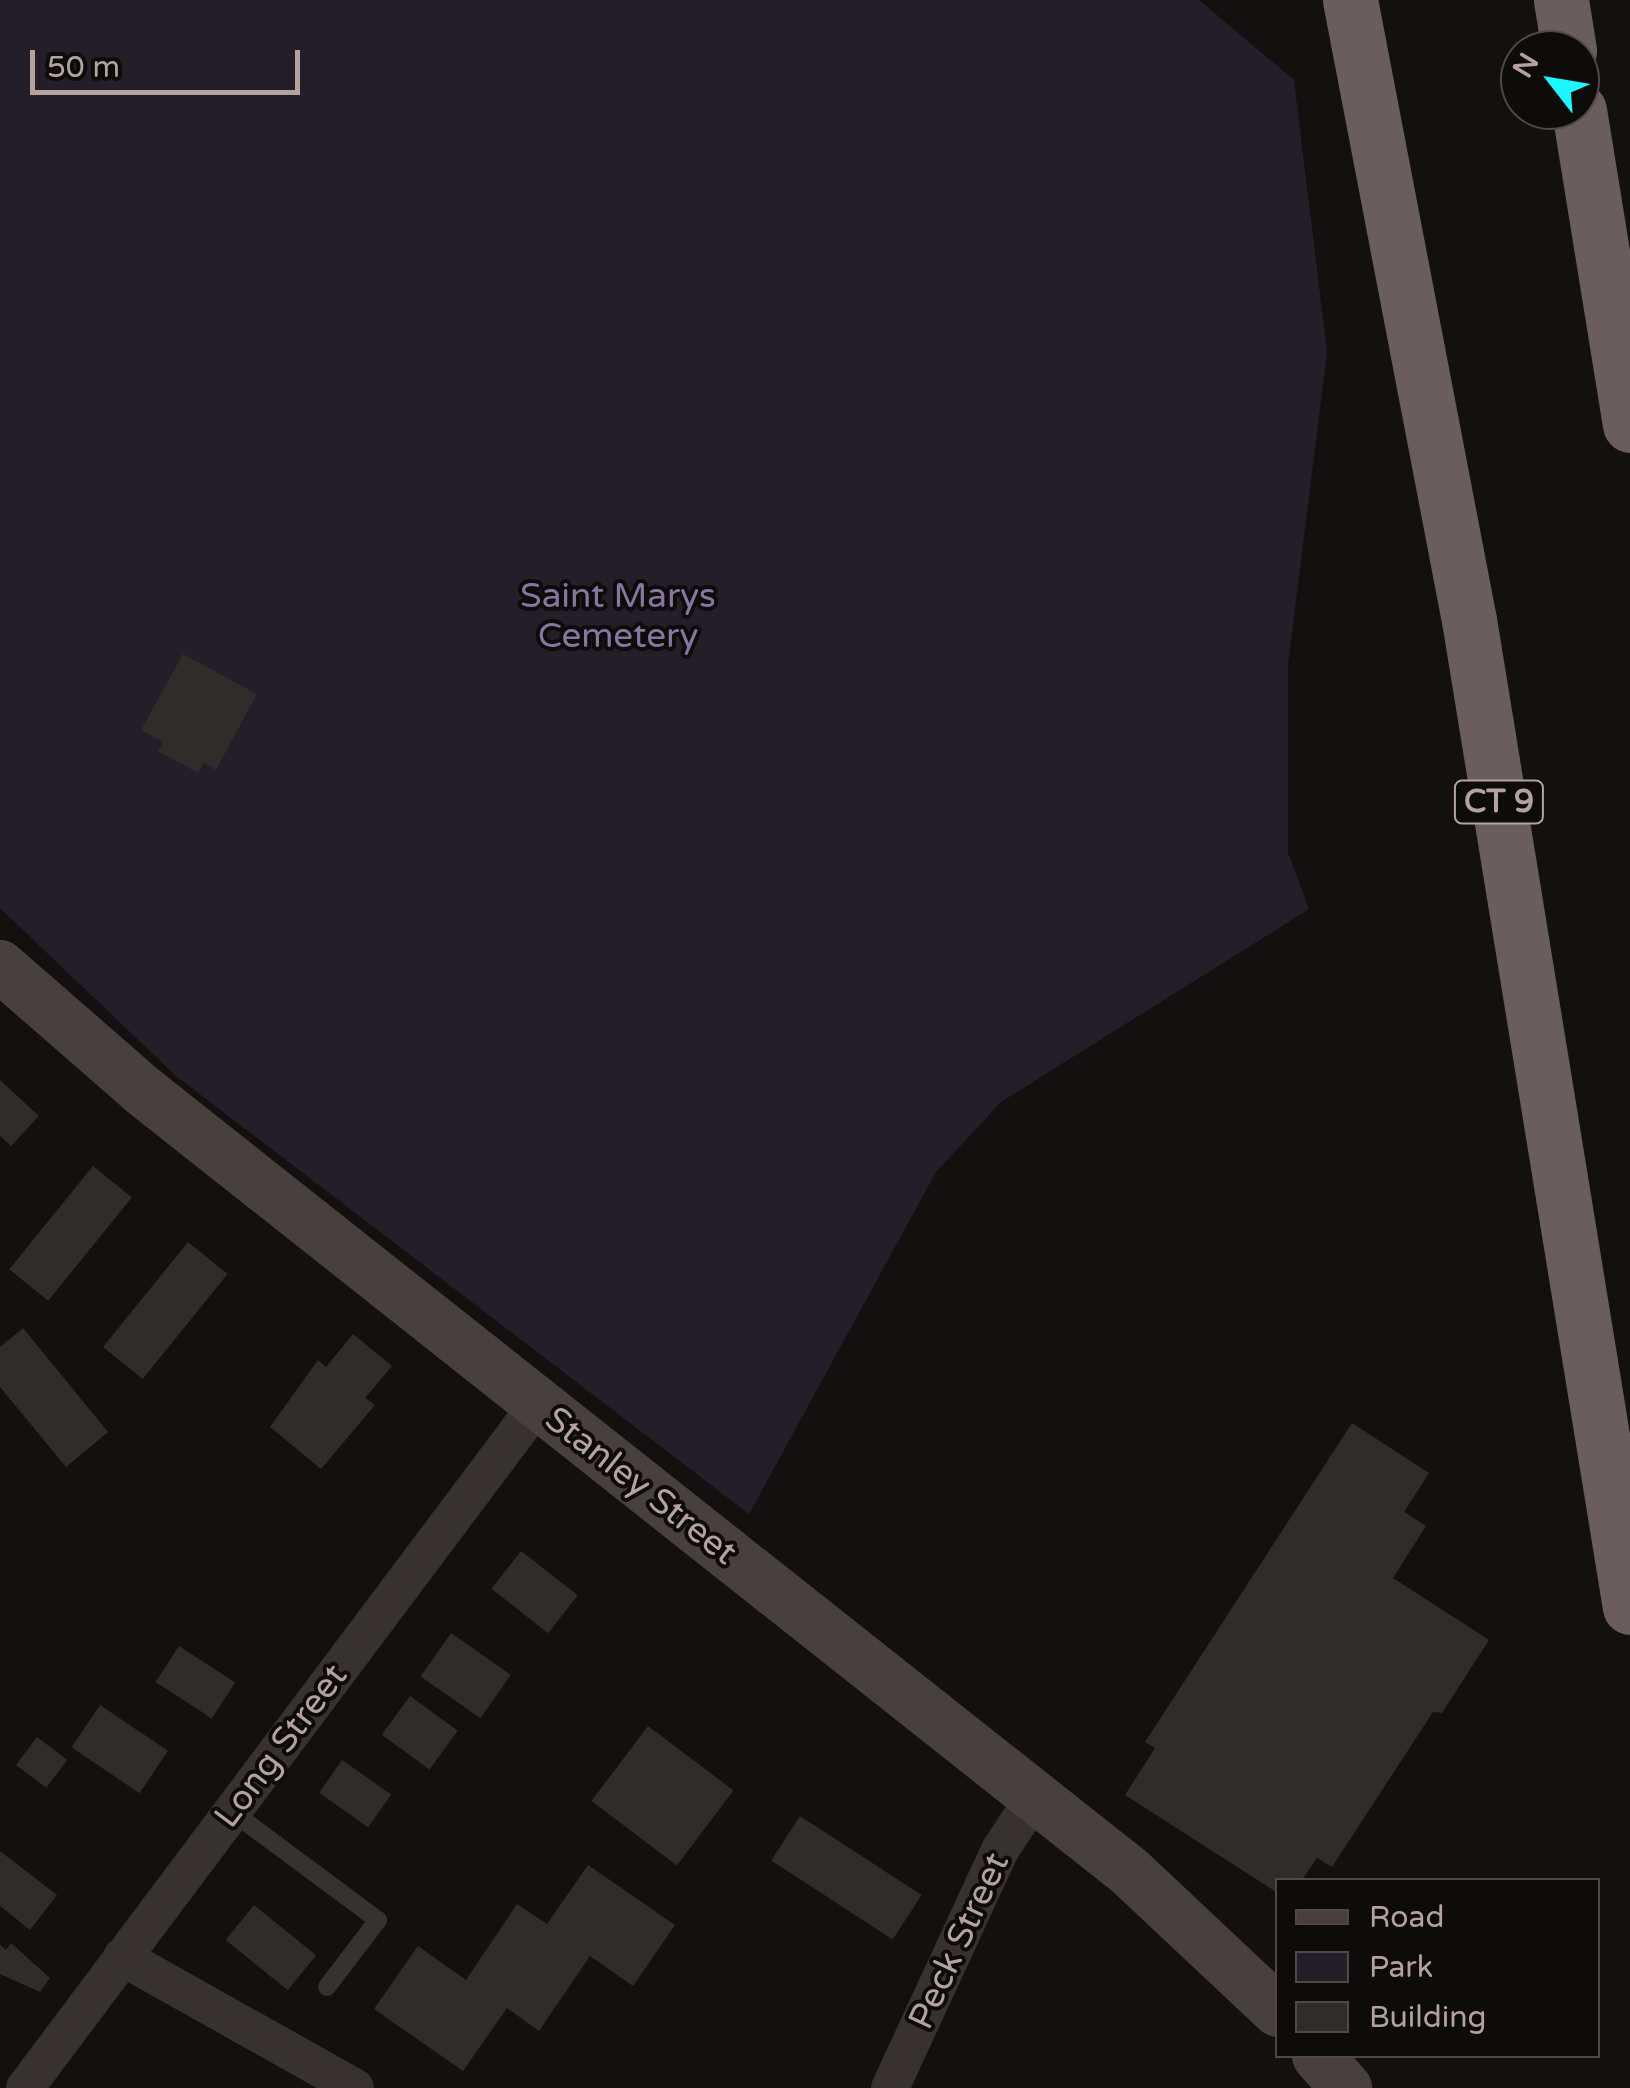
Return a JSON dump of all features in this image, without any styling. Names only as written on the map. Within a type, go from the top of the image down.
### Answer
[{"type":"highway","name":"CT 9","points":[[1350,0],[1469,620],[1630,1606]]},
{"type":"highway","points":[[1561,0],[1566,30]]},
{"type":"highway","points":[[1582,130],[1630,425]]},
{"type":"main road","name":"Stanley Street","points":[[0,966],[142,1090],[1036,1797],[1187,1921],[1275,2008]]},
{"type":"main road","points":[[1320,2058],[1346,2088]]},
{"type":"street","name":"Long Street","points":[[25,2088],[538,1404]]},
{"type":"street","name":"Peck Street","points":[[890,2088],[1000,1850],[1036,1797]]},
{"type":"street","points":[[122,1957],[355,2088]]},
{"type":"lane","points":[[232,1811],[378,1920],[327,1987]]},
{"type":"green space","name":"Saint Marys Cemetery","points":[[0,0],[1199,0],[1294,80],[1327,352],[1288,664],[1288,853],[1309,909],[1001,1102],[936,1172],[749,1514],[176,1076],[0,908]]},
{"type":"building","points":[[183,654],[257,694],[216,770],[204,763],[198,773],[158,751],[163,742],[141,730]]},
{"type":"building","points":[[0,1080],[39,1116],[11,1146],[0,1136]]},
{"type":"building","points":[[93,1166],[132,1197],[48,1301],[9,1269]]},
{"type":"building","points":[[188,1242],[228,1274],[143,1379],[103,1347]]},
{"type":"building","points":[[23,1328],[108,1432],[66,1467],[0,1387],[0,1347]]},
{"type":"building","points":[[353,1334],[392,1366],[365,1398],[375,1405],[321,1469],[270,1427],[318,1360],[326,1367]]},
{"type":"building","points":[[1352,1423],[1429,1473],[1404,1512],[1426,1526],[1393,1578],[1489,1640],[1442,1713],[1433,1712],[1332,1867],[1317,1858],[1303,1878],[1275,1878],[1275,1891],[1125,1795],[1155,1748],[1145,1742]]},
{"type":"building","points":[[521,1551],[578,1595],[548,1633],[491,1589]]},
{"type":"building","points":[[451,1633],[511,1675],[480,1718],[421,1676]]},
{"type":"building","points":[[179,1646],[235,1682],[212,1719],[156,1682]]},
{"type":"building","points":[[410,1696],[458,1731],[430,1770],[382,1735]]},
{"type":"building","points":[[100,1705],[168,1751],[139,1793],[71,1747]]},
{"type":"building","points":[[648,1726],[733,1790],[677,1865],[591,1801]]},
{"type":"building","points":[[37,1737],[67,1760],[46,1788],[16,1765]]},
{"type":"building","points":[[342,1760],[391,1794],[368,1827],[319,1793]]},
{"type":"building","points":[[800,1816],[922,1895],[893,1939],[771,1860]]},
{"type":"building","points":[[0,1851],[57,1895],[30,1930],[0,1906]]},
{"type":"building","points":[[588,1865],[675,1925],[633,1986],[590,1956],[539,2031],[507,2008],[463,2071],[374,2009],[418,1946],[466,1980],[517,1904],[547,1924]]},
{"type":"building","points":[[254,1905],[316,1955],[288,1990],[226,1940]]},
{"type":"building","points":[[11,1943],[50,1978],[40,1992],[0,1974],[0,1945],[6,1950]]}]
